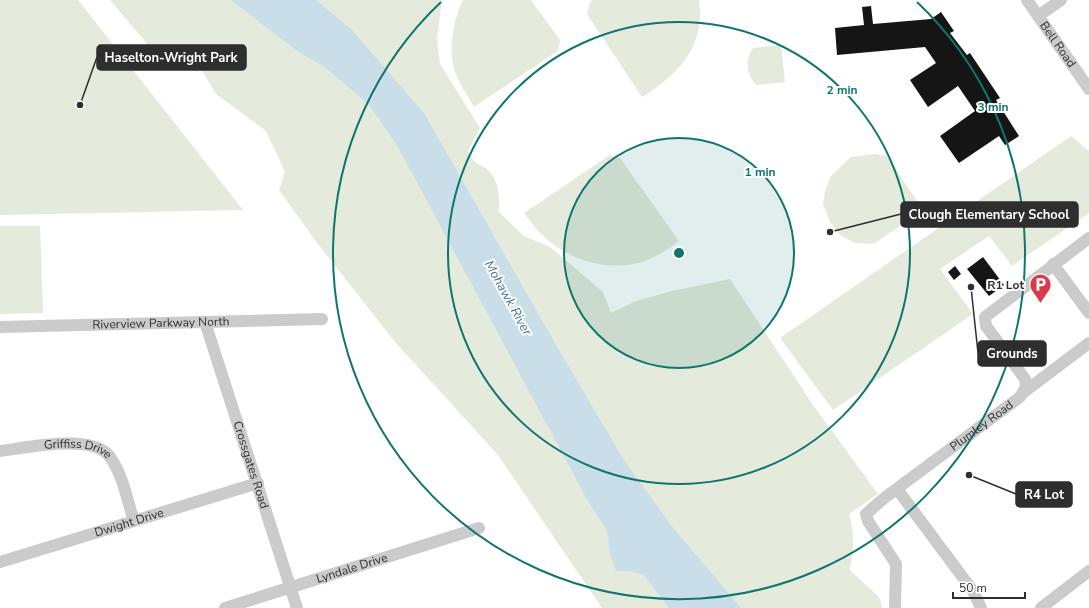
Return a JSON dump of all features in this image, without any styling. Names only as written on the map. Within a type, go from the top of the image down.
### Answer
[{"type":"street","name":"Bell Road","points":[[1027,0],[1089,89]]},
{"type":"street","points":[[1038,16],[1061,0]]},
{"type":"street","name":"Plumley Road","points":[[895,608],[896,564],[866,517],[868,511],[1015,402],[1024,392],[1026,384],[1023,375],[986,326],[985,317],[1089,238]]},
{"type":"street","points":[[1053,264],[1089,313]]},
{"type":"street","name":"Riverview Parkway North","points":[[0,327],[322,319]]},
{"type":"street","name":"Crossgates Road","points":[[205,322],[297,608]]},
{"type":"street","points":[[1024,392],[1089,343]]},
{"type":"street","name":"Griffiss Drive","points":[[0,451],[76,444],[100,449],[109,456],[117,469],[134,521]]},
{"type":"street","name":"Dwight Drive","points":[[0,562],[258,483]]},
{"type":"street","points":[[897,489],[973,591],[981,608]]},
{"type":"street","name":"Lyndale Drive","points":[[225,608],[479,528]]},
{"type":"street","points":[[1041,608],[1089,571]]},
{"type":"shaded area","points":[[0,0],[78,0],[243,210],[0,215]]},
{"type":"shaded area","points":[[110,0],[442,0],[437,39],[440,64],[480,128],[468,151],[474,161],[488,170],[495,179],[498,190],[499,212],[524,236],[550,247],[603,292],[611,313],[636,301],[672,291],[730,279],[813,405],[878,494],[849,514],[853,542],[850,570],[880,598],[882,608],[602,608],[498,455],[395,342],[314,239],[279,190],[285,172],[266,131],[216,94],[198,64],[176,62],[149,46]]},
{"type":"shaded area","points":[[463,0],[531,0],[560,40],[558,51],[474,107],[456,75],[452,56],[453,31]]},
{"type":"shaded area","points":[[593,0],[699,0],[700,16],[694,45],[687,58],[678,69],[642,97],[587,14],[590,2]]},
{"type":"shaded area","points":[[781,45],[785,82],[756,85],[750,76],[748,67],[750,53],[753,48]]},
{"type":"shaded area","points":[[1071,136],[1089,151],[1089,213],[1012,266],[989,236],[940,269],[973,314],[833,410],[780,338]]},
{"type":"shaded area","points":[[875,154],[887,156],[917,201],[913,217],[874,244],[854,243],[840,235],[830,222],[823,204],[825,191],[831,176],[851,157]]},
{"type":"shaded area","points":[[610,155],[620,158],[679,241],[657,256],[642,262],[614,266],[588,262],[575,257],[563,251],[541,234],[524,213]]},
{"type":"shaded area","points":[[0,226],[40,226],[43,313],[0,314]]},
{"type":"water","name":"Mohawk River","points":[[231,0],[316,0],[351,29],[424,113],[556,345],[622,457],[670,524],[741,608],[669,608],[644,575],[630,571],[616,571],[610,553],[607,530],[589,503],[398,147],[370,106],[325,67],[300,53]]},
{"type":"building","points":[[871,6],[873,24],[931,19],[941,12],[954,31],[950,33],[967,55],[970,53],[1000,98],[996,100],[1019,136],[1005,145],[999,136],[959,163],[940,136],[975,111],[958,86],[928,107],[910,80],[936,63],[925,47],[837,55],[835,28],[864,25],[862,7]]},
{"type":"building","points":[[983,257],[1004,285],[989,296],[967,269]]},
{"type":"building","points":[[955,266],[961,274],[954,280],[948,272]]},
{"type":"place","name":"Haselton-Wright Park","points":[[80,105]]},
{"type":"place","name":"Clough Elementary School","points":[[830,232]]},
{"type":"place","name":"Grounds","points":[[971,287]]},
{"type":"place","name":"R1 Lot","points":[[1040,304]]},
{"type":"place","name":"R4 Lot","points":[[969,475]]}]
